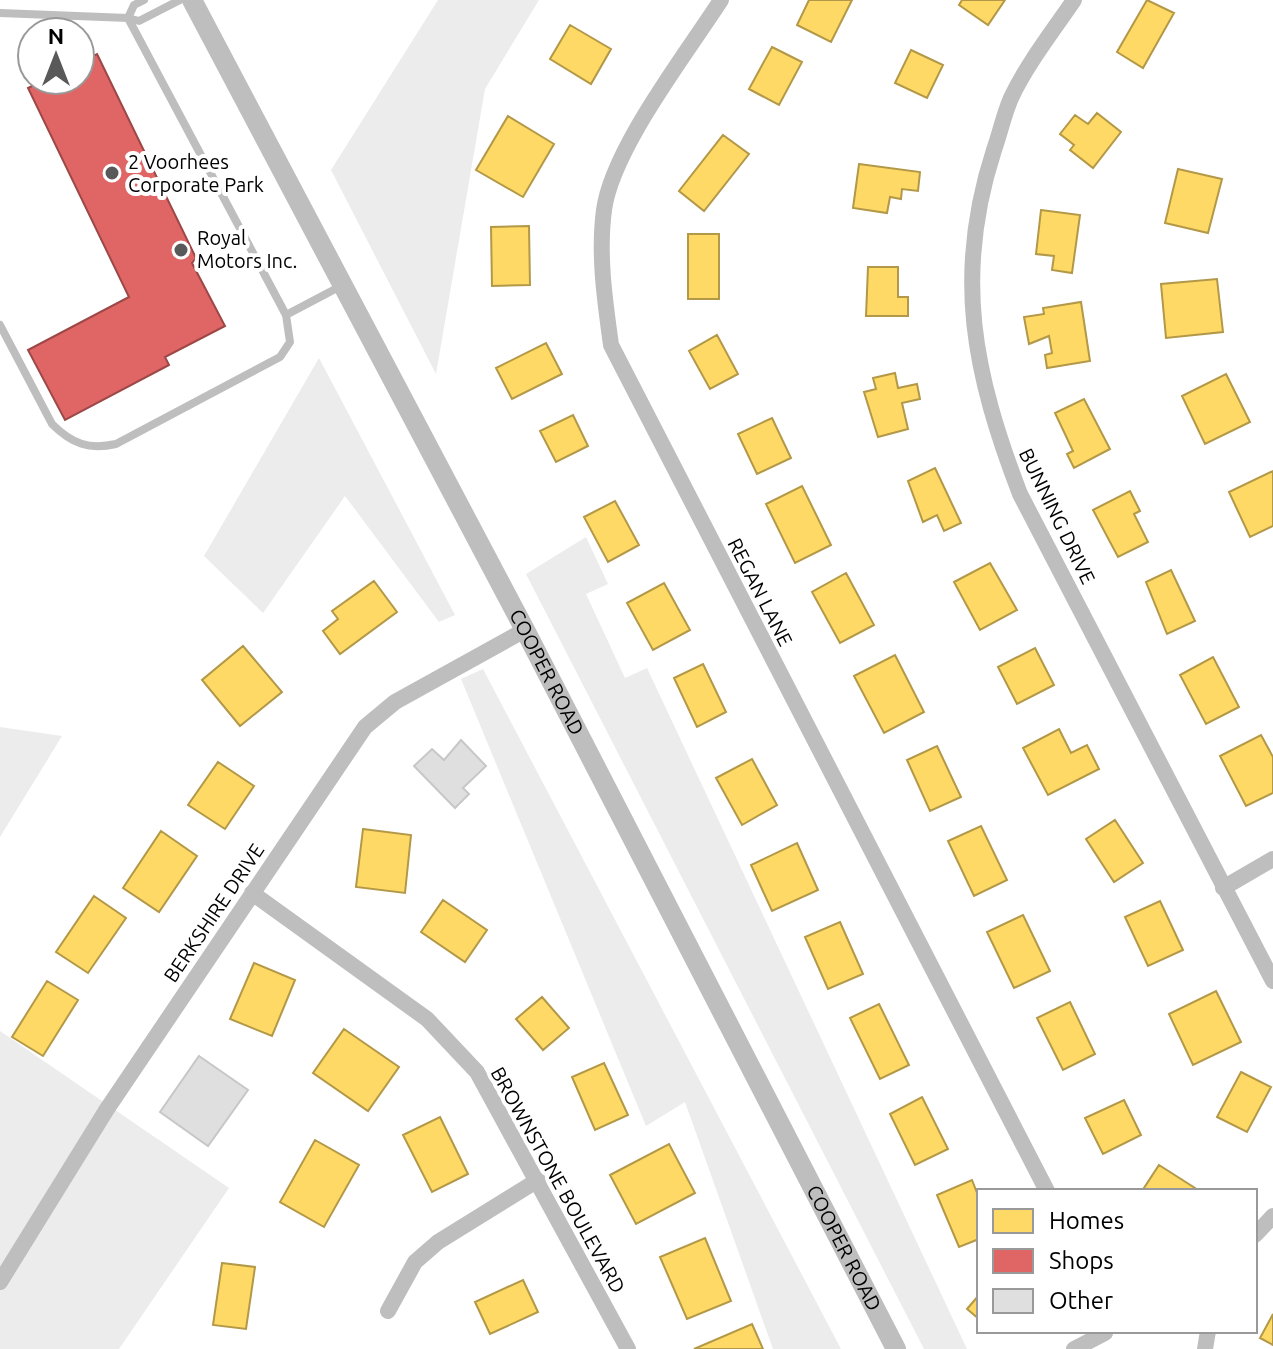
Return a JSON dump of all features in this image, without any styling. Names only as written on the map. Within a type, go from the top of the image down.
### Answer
[{"type":"street","name":"COOPER ROAD","points":[[192,0],[525,630],[896,1349]]},
{"type":"street","name":"REGAN LANE","points":[[721,0],[637,131],[613,179],[604,209],[603,280],[611,345],[1046,1189]]},
{"type":"street","name":"BUNNING DRIVE","points":[[1074,0],[1012,97],[983,185],[971,280],[977,355],[994,427],[1020,494],[1273,981]]},
{"type":"street","name":"BERKSHIRE DRIVE","points":[[0,1282],[107,1109],[365,727],[395,702],[525,630]]},
{"type":"street","points":[[1223,888],[1273,859]]},
{"type":"street","name":"BROWNSTONE BOULEVARD","points":[[252,893],[427,1019],[477,1072],[628,1349]]},
{"type":"street","points":[[388,1311],[415,1262],[438,1242],[538,1180]]},
{"type":"street","points":[[1257,1233],[1273,1216]]},
{"type":"street","points":[[1074,1349],[1107,1338]]},
{"type":"lane","points":[[128,18],[134,5],[144,0]]},
{"type":"lane","points":[[0,13],[139,21],[180,0]]},
{"type":"lane","points":[[0,325],[52,424],[65,437],[81,445],[99,447],[116,444],[280,357],[291,333],[286,315],[128,18]]},
{"type":"lane","points":[[286,315],[342,286]]},
{"type":"shaded area","points":[[438,0],[539,0],[485,89],[436,374],[331,170]]},
{"type":"shaded area","points":[[319,358],[455,615],[439,622],[345,496],[263,613],[204,556]]},
{"type":"shaded area","points":[[586,537],[608,584],[586,594],[625,678],[647,668],[967,1349],[924,1349],[526,574]]},
{"type":"shaded area","points":[[483,669],[841,1349],[773,1349],[685,1102],[646,1126],[461,679]]},
{"type":"shaded area","points":[[0,727],[62,736],[0,837]]},
{"type":"shaded area","points":[[0,1031],[229,1188],[119,1349],[0,1349]]},
{"type":"building: Homes","points":[[809,0],[852,0],[831,42],[797,25]]},
{"type":"building: Homes","points":[[962,0],[1005,0],[988,25],[959,5]]},
{"type":"building: Homes","points":[[1147,0],[1174,13],[1143,68],[1117,52]]},
{"type":"building: Homes","points":[[570,25],[611,49],[591,84],[550,59]]},
{"type":"building: Homes","points":[[772,47],[802,62],[779,105],[749,89]]},
{"type":"building: Homes","points":[[911,50],[943,65],[927,98],[895,83]]},
{"type":"building: Homes","points":[[1097,113],[1121,132],[1093,168],[1070,150],[1074,145],[1060,134],[1075,115],[1088,124]]},
{"type":"building: Homes","points":[[508,116],[554,144],[523,197],[476,170]]},
{"type":"building: Homes","points":[[723,135],[749,154],[704,211],[679,191]]},
{"type":"building: Homes","points":[[859,164],[920,172],[918,191],[902,189],[901,199],[890,197],[887,213],[853,208]]},
{"type":"building: Homes","points":[[1178,169],[1222,179],[1208,233],[1165,223]]},
{"type":"building: Homes","points":[[1041,210],[1080,215],[1072,273],[1052,270],[1054,256],[1036,254]]},
{"type":"building: Homes","points":[[529,226],[530,285],[492,286],[491,227]]},
{"type":"building: Homes","points":[[688,234],[719,234],[719,299],[688,299]]},
{"type":"building: Homes","points":[[868,267],[898,267],[898,297],[908,297],[908,316],[866,316]]},
{"type":"building: Homes","points":[[1217,279],[1223,332],[1166,338],[1161,284]]},
{"type":"building: Homes","points":[[1081,302],[1090,361],[1047,368],[1045,355],[1052,353],[1049,336],[1029,344],[1024,317],[1044,314],[1043,308]]},
{"type":"building: Homes","points":[[717,335],[738,374],[710,389],[689,351]]},
{"type":"building: Homes","points":[[546,343],[562,374],[512,399],[496,368]]},
{"type":"building: Homes","points":[[895,373],[898,388],[917,384],[920,399],[902,403],[908,429],[878,437],[864,392],[876,389],[873,378]]},
{"type":"building: Homes","points":[[1226,374],[1250,422],[1205,444],[1182,396]]},
{"type":"building: Homes","points":[[1084,399],[1110,449],[1074,468],[1067,454],[1073,451],[1055,413]]},
{"type":"building: Homes","points":[[573,415],[588,446],[556,462],[540,431]]},
{"type":"building: Homes","points":[[772,418],[791,458],[757,474],[738,434]]},
{"type":"building: Homes","points":[[935,468],[961,523],[944,531],[937,515],[923,522],[908,481]]},
{"type":"building: Homes","points":[[1273,471],[1273,526],[1250,537],[1229,492]]},
{"type":"building: Homes","points":[[802,486],[831,545],[795,563],[766,504]]},
{"type":"building: Homes","points":[[1130,491],[1140,511],[1134,514],[1148,542],[1118,557],[1093,510]]},
{"type":"building: Homes","points":[[615,501],[639,545],[608,562],[584,517]]},
{"type":"building: Homes","points":[[990,563],[1017,610],[980,630],[954,582]]},
{"type":"building: Homes","points":[[1171,570],[1195,621],[1167,634],[1146,582]]},
{"type":"building: Homes","points":[[846,573],[874,625],[840,643],[812,592]]},
{"type":"building: Homes","points":[[374,581],[397,612],[340,654],[323,631],[338,619],[332,611]]},
{"type":"building: Homes","points":[[664,583],[690,630],[653,650],[627,603]]},
{"type":"building: Homes","points":[[243,646],[282,692],[240,726],[202,680]]},
{"type":"building: Homes","points":[[1035,648],[1054,685],[1017,704],[998,667]]},
{"type":"building: Homes","points":[[895,655],[924,712],[884,733],[854,676]]},
{"type":"building: Homes","points":[[1213,657],[1239,707],[1206,724],[1180,675]]},
{"type":"building: Homes","points":[[703,664],[726,712],[697,727],[674,678]]},
{"type":"building: Homes","points":[[1059,729],[1071,753],[1087,745],[1099,769],[1048,795],[1023,748]]},
{"type":"building: Homes","points":[[1261,735],[1273,757],[1273,793],[1246,806],[1220,756]]},
{"type":"building: Homes","points":[[937,746],[961,797],[930,811],[907,760]]},
{"type":"building: Homes","points":[[752,759],[777,805],[742,825],[716,778]]},
{"type":"building: Homes","points":[[218,762],[254,786],[225,829],[188,805]]},
{"type":"building: Homes","points":[[1115,820],[1143,863],[1114,882],[1086,839]]},
{"type":"building: Homes","points":[[981,826],[1007,880],[974,896],[948,841]]},
{"type":"building: Homes","points":[[363,829],[411,835],[405,893],[356,887]]},
{"type":"building: Homes","points":[[161,831],[197,856],[159,912],[123,888]]},
{"type":"building: Homes","points":[[797,843],[818,890],[772,911],[751,865]]},
{"type":"building: Homes","points":[[94,896],[126,918],[88,973],[56,952]]},
{"type":"building: Homes","points":[[443,900],[487,930],[465,962],[421,932]]},
{"type":"building: Homes","points":[[1160,901],[1183,950],[1148,966],[1125,917]]},
{"type":"building: Homes","points":[[1023,915],[1050,971],[1014,988],[987,932]]},
{"type":"building: Homes","points":[[840,922],[863,974],[828,989],[805,937]]},
{"type":"building: Homes","points":[[254,963],[295,980],[272,1036],[230,1019]]},
{"type":"building: Homes","points":[[47,981],[78,1000],[43,1056],[12,1037]]},
{"type":"building: Homes","points":[[1216,991],[1241,1042],[1193,1065],[1169,1014]]},
{"type":"building: Homes","points":[[542,997],[569,1028],[543,1050],[516,1019]]},
{"type":"building: Homes","points":[[1070,1002],[1095,1054],[1063,1070],[1037,1018]]},
{"type":"building: Homes","points":[[879,1004],[909,1065],[880,1079],[850,1018]]},
{"type":"building: Homes","points":[[344,1029],[399,1067],[368,1111],[313,1073]]},
{"type":"building: Homes","points":[[604,1063],[628,1115],[595,1130],[572,1077]]},
{"type":"building: Homes","points":[[1241,1072],[1271,1087],[1247,1132],[1217,1117]]},
{"type":"building: Homes","points":[[922,1097],[948,1149],[915,1165],[890,1114]]},
{"type":"building: Homes","points":[[1124,1100],[1141,1135],[1103,1154],[1085,1118]]},
{"type":"building: Homes","points":[[440,1117],[468,1174],[432,1192],[403,1135]]},
{"type":"building: Homes","points":[[315,1140],[359,1165],[324,1227],[280,1202]]},
{"type":"building: Homes","points":[[669,1144],[695,1193],[636,1224],[610,1175]]},
{"type":"building: Homes","points":[[1159,1165],[1195,1188],[1194,1189],[1143,1189]]},
{"type":"building: Homes","points":[[972,1180],[977,1193],[977,1240],[959,1247],[937,1195]]},
{"type":"building: Homes","points":[[705,1238],[731,1301],[687,1319],[660,1257]]},
{"type":"building: Homes","points":[[222,1263],[255,1267],[246,1329],[213,1325]]},
{"type":"building: Homes","points":[[523,1280],[538,1312],[490,1334],[475,1302]]},
{"type":"building: Homes","points":[[977,1297],[977,1317],[967,1309]]},
{"type":"building: Homes","points":[[1273,1314],[1273,1345],[1260,1338]]},
{"type":"building: Homes","points":[[752,1324],[763,1349],[694,1349]]},
{"type":"building: Shops","name":"2 Voorhees Corporate Park","points":[[96,55],[196,258],[192,263],[225,326],[165,357],[169,365],[65,420],[28,350],[129,297],[32,96],[96,96]]},
{"type":"building: Other","points":[[461,740],[486,766],[463,788],[469,794],[455,808],[414,766],[432,749],[444,760]]},
{"type":"building: Other","points":[[199,1056],[248,1090],[208,1146],[160,1112]]},
{"type":"place","name":"2 Voorhees Corporate Park","points":[[112,173]]},
{"type":"place","name":"Royal Motors Inc.","points":[[181,250]]}]
